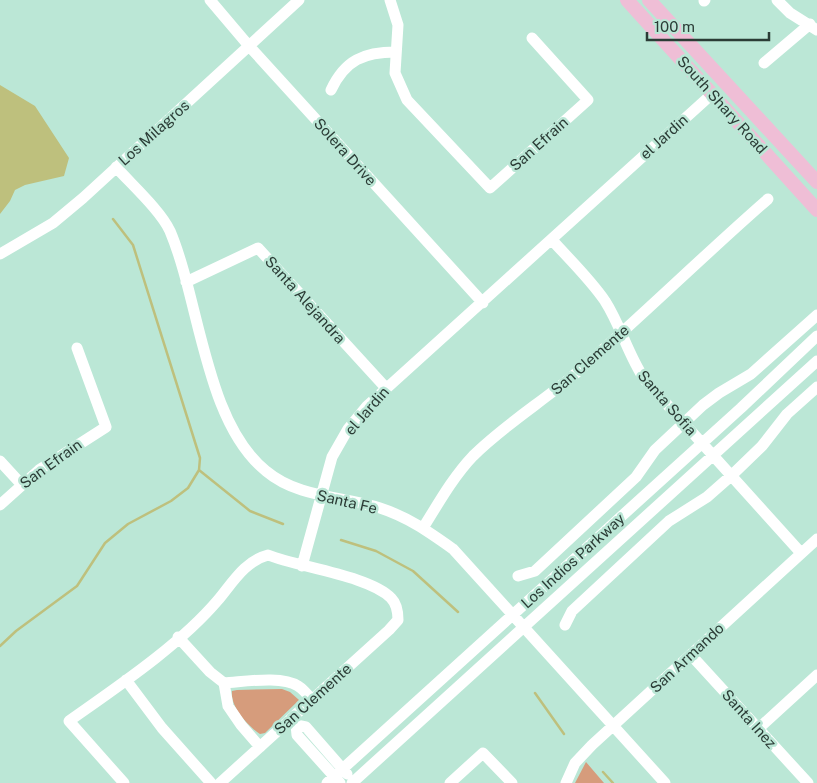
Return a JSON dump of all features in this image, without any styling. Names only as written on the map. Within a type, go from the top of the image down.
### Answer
[{"type":"main road","name":"South Shary Road","points":[[626,0],[817,210]]},
{"type":"main road","name":"South Shary Road","points":[[649,0],[817,182]]},
{"type":"street","name":"Solera Drive","points":[[210,0],[249,46],[483,303]]},
{"type":"street","name":"Los Milagros","points":[[0,254],[53,223],[299,0]]},
{"type":"street","points":[[331,90],[338,75],[353,62],[373,52],[396,52],[398,25],[390,0]]},
{"type":"street","points":[[764,63],[813,27],[790,13],[777,0]]},
{"type":"street","name":"San Efrain","points":[[396,52],[395,74],[407,100],[490,188],[588,100],[532,38]]},
{"type":"street","name":"el Jardin","points":[[302,566],[332,457],[348,429],[386,388],[483,303],[712,94]]},
{"type":"street","name":"Santa Fe","points":[[116,167],[169,230],[226,418],[245,451],[266,472],[287,485],[321,496],[380,508],[414,522],[452,549],[665,783]]},
{"type":"street","name":"San Clemente","points":[[423,528],[450,485],[471,458],[494,437],[575,374],[768,199]]},
{"type":"street","name":"Santa Sofia","points":[[552,240],[606,302],[621,333],[631,360],[645,380],[802,553]]},
{"type":"street","name":"Santa Alejandra","points":[[186,282],[258,248],[386,388]]},
{"type":"street","points":[[518,576],[535,571],[636,477],[655,450],[684,423],[719,393],[751,374],[817,314]]},
{"type":"street","name":"Los Indios Parkway","points":[[336,778],[703,444],[817,336]]},
{"type":"street","name":"San Efrain","points":[[0,505],[22,485],[83,440],[106,427],[77,348]]},
{"type":"street","name":"Los Indios Parkway","points":[[353,782],[817,361]]},
{"type":"street","points":[[565,625],[572,611],[669,522],[707,497],[732,475],[762,446],[786,414],[817,387]]},
{"type":"street","points":[[0,461],[22,485]]},
{"type":"street","name":"San Armando","points":[[566,783],[575,763],[613,726],[817,539]]},
{"type":"street","points":[[124,783],[69,721],[126,680],[208,612],[249,562],[257,557],[268,554],[302,566]]},
{"type":"street","name":"San Clemente","points":[[220,783],[260,747],[294,722],[312,700],[398,620],[398,610],[391,598],[370,586],[340,575],[302,566]]},
{"type":"street","points":[[178,637],[224,683],[228,706],[260,747]]},
{"type":"street","name":"Santa Inez","points":[[691,655],[808,783]]},
{"type":"street","points":[[758,729],[817,675]]},
{"type":"street","points":[[126,680],[162,728],[211,783]]},
{"type":"street","points":[[224,683],[254,680],[282,682],[297,685],[312,700]]},
{"type":"street","points":[[294,722],[306,727],[336,778],[353,782]]},
{"type":"street","points":[[450,783],[483,753],[512,783]]},
{"type":"shaded area","points":[[0,85],[35,106],[69,158],[64,176],[25,185],[15,190],[10,201],[0,214]]},
{"type":"shaded area","points":[[282,689],[290,692],[299,700],[265,733],[260,734],[241,716],[232,697],[232,691],[237,690]]},
{"type":"shaded area","points":[[586,762],[604,783],[575,783]]},
{"type":"waterway","points":[[0,646],[16,631],[77,586],[105,543],[128,524],[171,501],[188,488],[199,470],[200,458],[133,245],[113,219]]},
{"type":"waterway","points":[[199,470],[250,511],[283,524]]},
{"type":"waterway","points":[[341,540],[376,551],[413,571],[458,612]]},
{"type":"waterway","points":[[535,693],[564,734]]},
{"type":"waterway","points":[[603,772],[613,783]]}]
